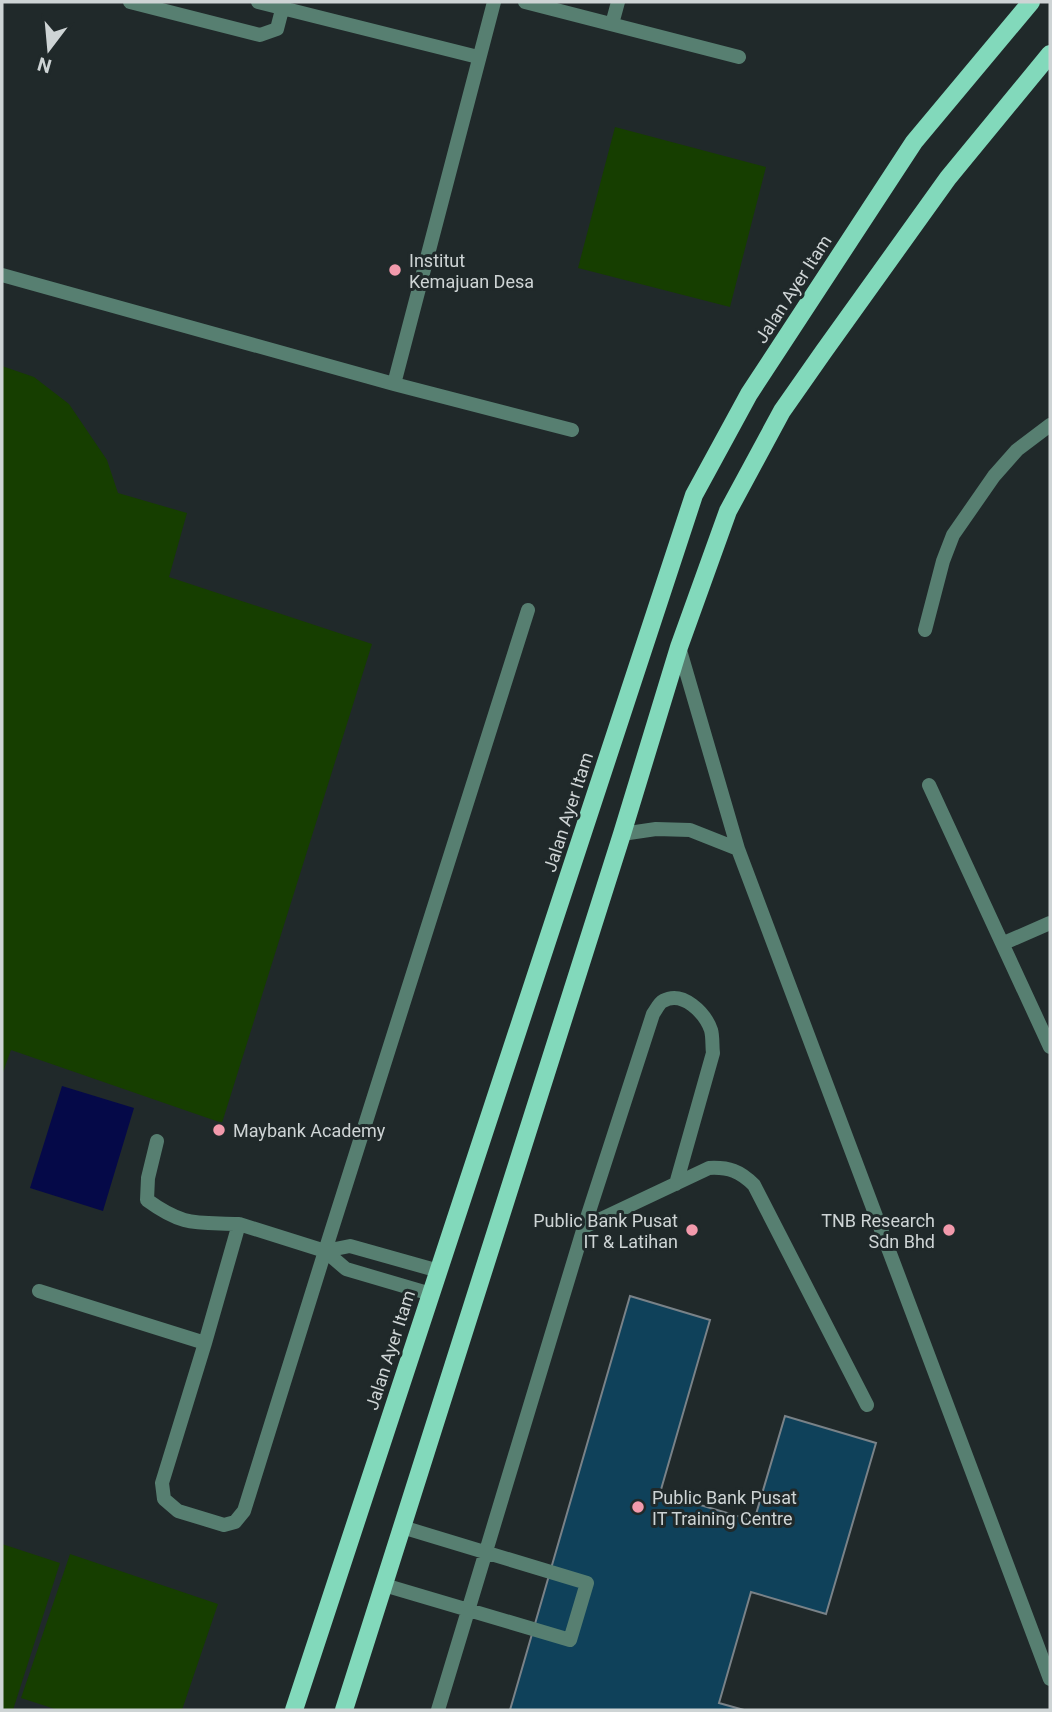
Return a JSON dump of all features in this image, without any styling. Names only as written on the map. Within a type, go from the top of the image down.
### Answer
[{"type":"main road","name":"Jalan Ayer Itam","points":[[294,1710],[694,495],[749,394],[914,142],[1031,2]]},
{"type":"main road","points":[[344,1710],[679,647],[728,511],[782,411],[948,178],[1050,54]]},
{"type":"street","points":[[130,2],[260,35],[276,29],[283,5]]},
{"type":"street","points":[[258,2],[283,5],[478,57]]},
{"type":"street","points":[[394,384],[494,2]]},
{"type":"street","points":[[525,2],[738,57]]},
{"type":"street","points":[[612,24],[618,2]]},
{"type":"street","points":[[2,275],[394,384],[572,430]]},
{"type":"street","points":[[925,631],[943,561],[953,535],[994,476],[1017,450],[1050,425]]},
{"type":"street","points":[[239,1224],[162,1483],[164,1499],[178,1511],[224,1525],[235,1522],[244,1511],[528,610]]},
{"type":"street","points":[[679,647],[738,849],[1050,1679]]},
{"type":"street","points":[[929,785],[1050,1047]]},
{"type":"street","points":[[622,834],[656,829],[690,830],[738,849]]},
{"type":"street","points":[[1003,943],[1050,923]]},
{"type":"street","points":[[438,1710],[584,1227],[653,1014],[662,1002],[674,998],[690,1003],[702,1013],[711,1031],[713,1053],[676,1184]]},
{"type":"street","points":[[157,1141],[148,1178],[147,1200],[169,1216],[197,1224],[239,1224],[325,1251],[345,1269],[431,1294]]},
{"type":"street","points":[[584,1227],[709,1168],[726,1167],[743,1174],[754,1185],[867,1405]]},
{"type":"street","points":[[325,1251],[350,1246],[439,1271]]},
{"type":"street","points":[[40,1291],[205,1343]]},
{"type":"street","points":[[384,1585],[570,1640],[587,1583],[402,1527]]},
{"type":"green space","points":[[615,127],[766,167],[730,307],[578,268]]},
{"type":"green space","points":[[2,366],[34,377],[69,404],[107,460],[118,493],[187,513],[169,577],[372,644],[222,1123],[11,1050],[2,1075]]},
{"type":"green space","points":[[2,1544],[60,1563],[13,1710],[2,1709]]},
{"type":"green space","points":[[70,1554],[218,1604],[182,1710],[58,1710],[21,1698]]},
{"type":"shaded area","points":[[62,1086],[134,1108],[103,1211],[30,1188]]},
{"type":"building","name":"Public Bank Pusat IT Training Centre","points":[[630,1296],[710,1320],[660,1493],[754,1521],[785,1416],[876,1443],[826,1614],[751,1592],[719,1703],[744,1710],[510,1710]]},
{"type":"place","name":"Institut Kemajuan Desa","points":[[395,270]]},
{"type":"place","name":"Maybank Academy","points":[[219,1130]]},
{"type":"place","name":"Public Bank Pusat IT & Latihan","points":[[692,1230]]},
{"type":"place","name":"TNB Research Sdn Bhd","points":[[949,1230]]},
{"type":"place","name":"Public Bank Pusat IT Training Centre","points":[[638,1507]]}]
